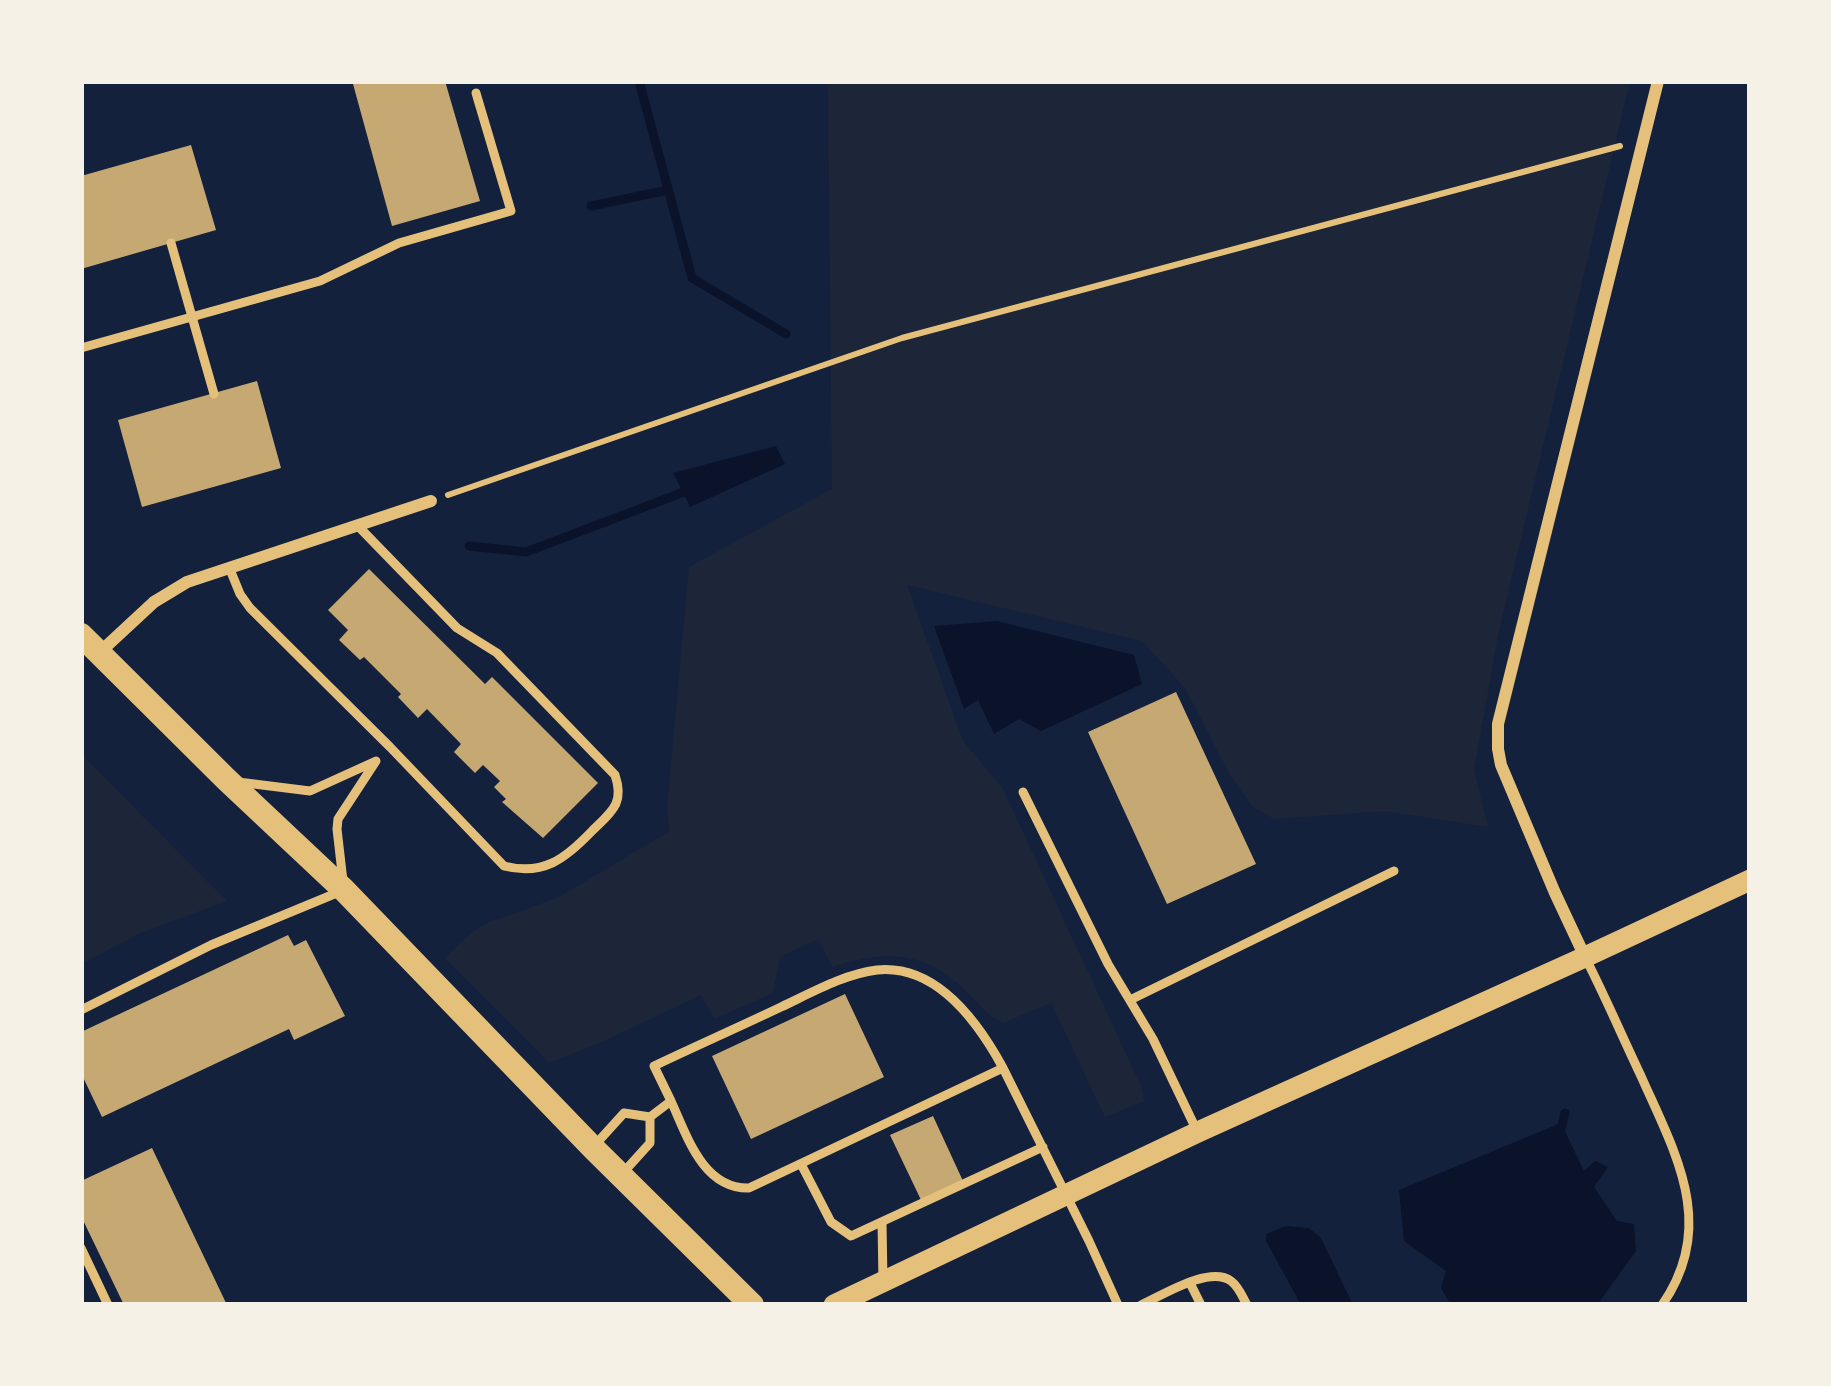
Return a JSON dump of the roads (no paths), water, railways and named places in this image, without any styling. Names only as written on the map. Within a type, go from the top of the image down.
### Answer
[{"type":"main road","points":[[90,644],[344,890],[752,1305]]},
{"type":"street","points":[[1586,957],[1501,765],[1498,724],[1658,81]]},
{"type":"street","points":[[90,644],[187,582],[430,501]]},
{"type":"street","points":[[835,1305],[1198,1132],[1750,880]]},
{"type":"lane","points":[[81,348],[320,281],[399,242],[511,211],[476,93]]},
{"type":"lane","points":[[171,243],[214,394]]},
{"type":"lane","points":[[229,568],[250,608],[504,866],[536,868],[570,854],[616,807],[620,790],[615,775],[497,653],[457,628],[357,525]]},
{"type":"lane","points":[[81,1010],[211,945],[344,890],[338,819],[376,760],[390,747]]},
{"type":"lane","points":[[227,780],[310,791],[376,760]]},
{"type":"lane","points":[[1024,792],[1198,1132]]},
{"type":"lane","points":[[1130,1000],[1394,871]]},
{"type":"lane","points":[[1586,957],[1685,1178],[1686,1250],[1662,1305]]},
{"type":"lane","points":[[1003,1067],[758,1185],[738,1188],[716,1178],[701,1161],[654,1066],[842,979],[877,970],[897,971],[940,988],[987,1038],[1003,1067],[1118,1305]]},
{"type":"lane","points":[[593,1148],[624,1113],[650,1117],[671,1101]]},
{"type":"lane","points":[[621,1175],[650,1143],[650,1117]]},
{"type":"lane","points":[[801,1164],[831,1222],[851,1236],[1042,1147]]},
{"type":"lane","points":[[882,1222],[883,1282]]},
{"type":"lane","points":[[81,1248],[108,1305]]},
{"type":"lane","points":[[1141,1305],[1207,1276],[1224,1277],[1237,1286],[1246,1305]]},
{"type":"lane","points":[[1190,1282],[1201,1305]]},
{"type":"waterway","points":[[639,81],[692,278],[786,334]]},
{"type":"waterway","points":[[591,206],[668,190]]},
{"type":"waterway","points":[[469,546],[526,552],[692,489]]},
{"type":"waterway","points":[[1559,1137],[1565,1113]]}]
